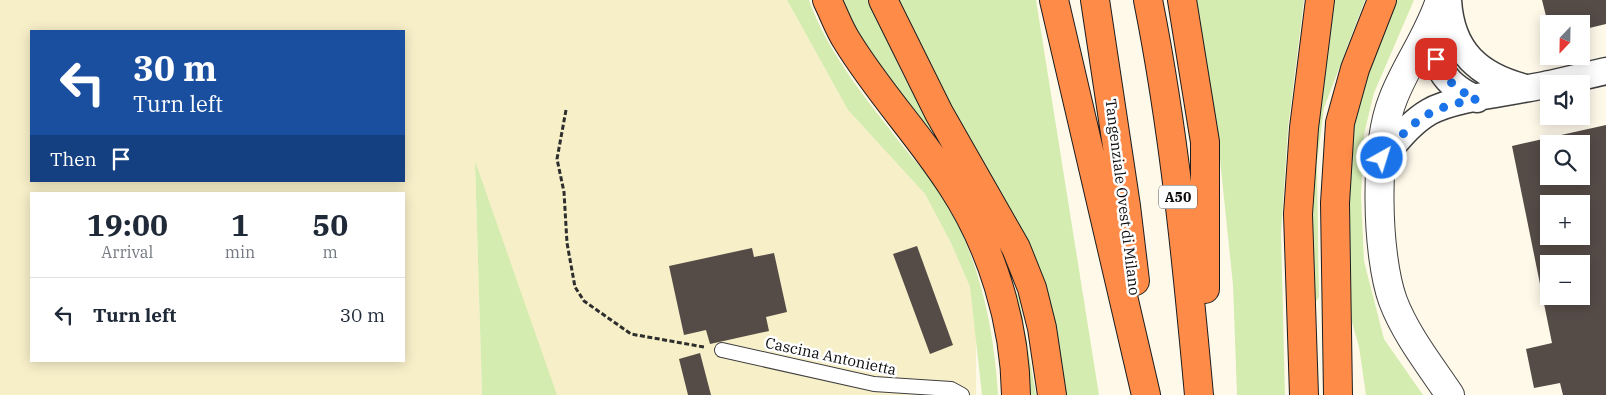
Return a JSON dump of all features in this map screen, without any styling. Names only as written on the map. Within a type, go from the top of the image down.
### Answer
[{"type":"highway","points":[[828,0],[846,40],[952,186],[985,244],[1004,309],[1015,362],[1016,395]]},
{"type":"highway","points":[[884,0],[938,113],[1016,248],[1032,288],[1042,328],[1052,395]]},
{"type":"highway","points":[[1054,0],[1147,395]]},
{"type":"highway","name":"Tangenziale Ovest di Milano","points":[[1095,0],[1126,206],[1147,395]]},
{"type":"highway","name":"A50","points":[[1148,0],[1157,48],[1187,262],[1199,395]]},
{"type":"highway","points":[[1182,0],[1205,142],[1206,395]]},
{"type":"highway","points":[[1304,395],[1298,214],[1304,128],[1320,0]]},
{"type":"highway","points":[[1338,395],[1335,203],[1340,123],[1356,69],[1382,0]]},
{"type":"street","points":[[1441,3],[1470,61],[1483,72],[1504,82],[1540,85]]},
{"type":"street","points":[[1441,3],[1433,47],[1442,72],[1459,90],[1477,99]]},
{"type":"street","points":[[1441,3],[1392,101],[1384,130],[1382,158],[1382,244],[1385,268],[1393,301],[1415,342],[1450,395]]},
{"type":"street","points":[[1588,75],[1606,71]]},
{"type":"street","points":[[1382,158],[1406,131],[1429,112],[1448,104],[1540,86]]},
{"type":"lane","name":"Cascina Antonietta","points":[[722,350],[874,384],[951,389],[962,395]]},
{"type":"path","points":[[566,110],[557,159],[564,192],[567,243],[575,287],[584,301],[631,334],[722,350]]},
{"type":"shaded area","points":[[0,0],[787,0],[848,110],[925,194],[951,243],[970,287],[976,337],[976,395],[555,395],[475,163],[482,395],[0,395]]},
{"type":"green space","points":[[787,0],[809,0],[817,21],[853,81],[934,183],[954,216],[965,240],[982,290],[993,342],[998,395],[982,395],[970,287],[951,243],[925,194],[848,110]]},
{"type":"green space","points":[[836,0],[869,0],[902,73],[930,123],[932,131],[926,132],[887,81]]},
{"type":"green space","points":[[892,0],[1036,0],[1099,395],[1057,395],[1050,328]]},
{"type":"green space","points":[[1194,0],[1304,0],[1288,128],[1281,233],[1285,395],[1237,395],[1233,285],[1216,121]]},
{"type":"green space","points":[[1331,0],[1365,0],[1324,108],[1317,163],[1319,297],[1315,303],[1311,302],[1306,221]]},
{"type":"green space","points":[[1393,0],[1414,0],[1374,93],[1364,134],[1361,195],[1364,261],[1384,339],[1423,395],[1366,395],[1359,347],[1350,315],[1343,193],[1358,91]]},
{"type":"green space","points":[[475,161],[557,395],[482,395]]},
{"type":"green space","points":[[1011,283],[1019,297],[1036,395],[1024,395]]},
{"type":"building","points":[[1542,0],[1606,0],[1606,24],[1590,28],[1590,15],[1546,15]]},
{"type":"building","points":[[1606,125],[1606,395],[1563,395],[1560,383],[1534,388],[1526,349],[1552,343],[1544,305],[1590,305],[1590,255],[1540,255],[1540,284],[1512,146],[1540,140],[1540,185],[1590,185],[1590,135],[1561,135]]},
{"type":"building","points":[[917,246],[953,345],[930,354],[893,254]]},
{"type":"building","points":[[752,248],[754,257],[774,253],[787,312],[766,317],[769,331],[710,344],[706,330],[684,335],[669,266]]},
{"type":"building","points":[[700,353],[711,395],[688,395],[679,359]]},
{"type":"route","points":[[1382,158],[1414,123],[1429,112],[1448,104],[1477,99],[1459,90],[1450,82],[1442,72],[1436,59]]}]
